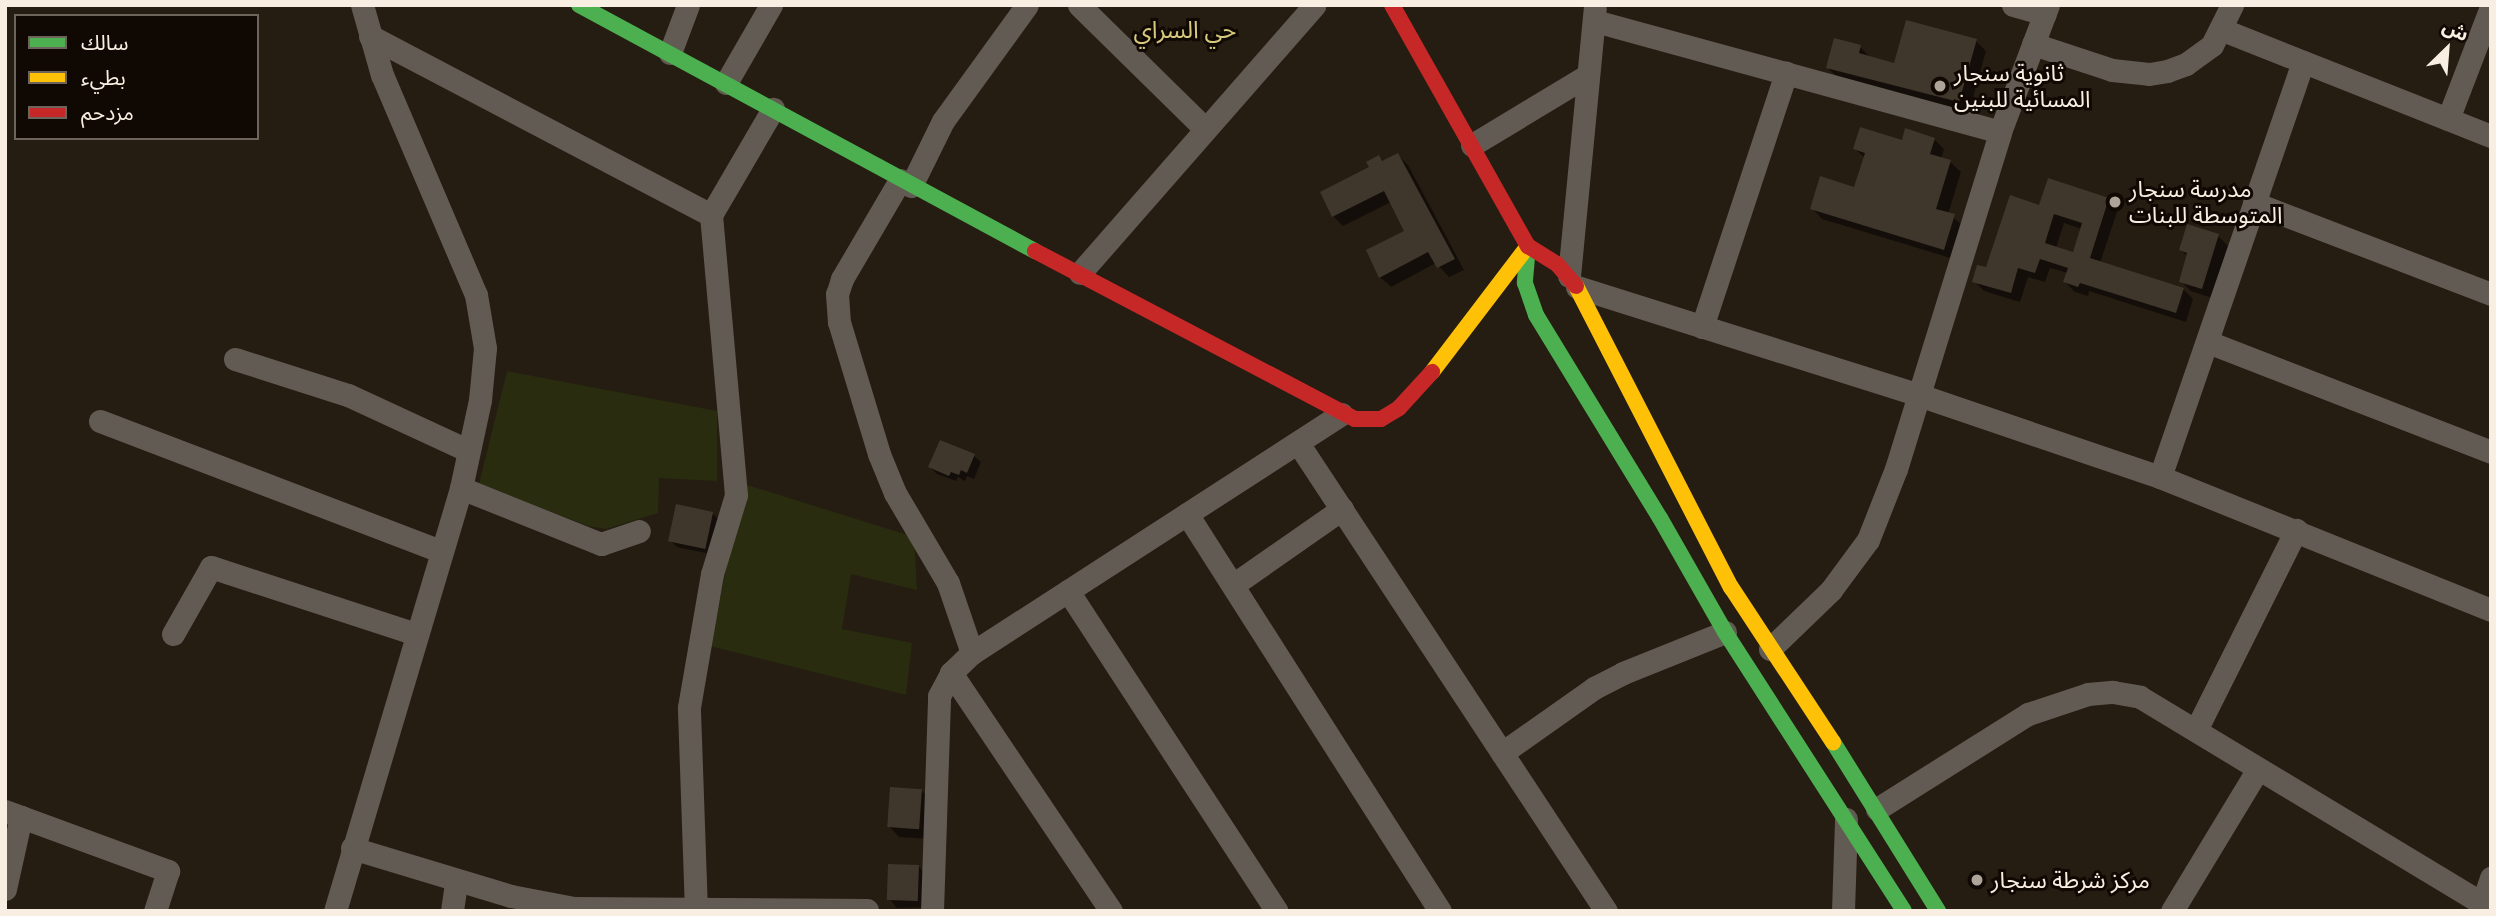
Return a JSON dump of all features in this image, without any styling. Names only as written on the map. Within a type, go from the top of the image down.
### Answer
[{"type":"street","points":[[335,911],[461,488],[484,372],[482,314],[382,75],[362,5]]},
{"type":"street","points":[[579,5],[905,183],[1355,419],[1372,421],[1399,408],[1441,363],[1528,246]]},
{"type":"street","points":[[670,53],[688,5]]},
{"type":"street","points":[[726,83],[771,5]]},
{"type":"street","points":[[972,653],[948,583],[895,493],[883,464],[866,417],[838,314],[837,294],[842,279],[943,121],[1027,5]]},
{"type":"street","points":[[1079,5],[1205,129]]},
{"type":"street","points":[[1080,273],[1315,5]]},
{"type":"street","points":[[1392,5],[1528,246],[1543,254],[1573,282],[1731,587],[1877,809],[1938,911]]},
{"type":"street","points":[[1770,649],[1831,590],[1868,540],[1896,470],[2000,132],[2046,10],[2013,5]]},
{"type":"street","points":[[2033,44],[2112,70],[2148,74],[2186,64],[2213,45],[2223,30],[2232,5]]},
{"type":"street","points":[[2448,119],[2491,7]]},
{"type":"street","points":[[1573,282],[1595,13],[1786,73],[2000,132]]},
{"type":"street","points":[[2223,30],[2491,136]]},
{"type":"street","points":[[370,36],[711,215]]},
{"type":"street","points":[[2160,477],[2304,62]]},
{"type":"street","points":[[1702,327],[1786,73]]},
{"type":"street","points":[[1472,145],[1588,75]]},
{"type":"street","points":[[696,909],[689,707],[712,574],[736,495],[711,215],[773,109]]},
{"type":"street","points":[[2254,203],[2491,294]]},
{"type":"street","points":[[1528,246],[1525,283],[1530,301],[1725,632],[1904,911]]},
{"type":"street","points":[[1530,301],[1532,287],[1541,276],[1555,272],[1573,282],[1702,327],[1919,395],[2160,477],[2491,610]]},
{"type":"street","points":[[2208,342],[2491,452]]},
{"type":"street","points":[[236,359],[348,396],[467,450]]},
{"type":"street","points":[[932,911],[939,696],[951,673],[972,653],[1342,414]]},
{"type":"street","points":[[100,421],[441,551]]},
{"type":"street","points":[[1298,443],[1606,911]]},
{"type":"street","points":[[461,488],[601,544],[639,531]]},
{"type":"street","points":[[1233,585],[1342,509]]},
{"type":"street","points":[[1187,514],[1440,911]]},
{"type":"street","points":[[2196,730],[2296,530]]},
{"type":"street","points":[[173,634],[212,567],[416,634]]},
{"type":"street","points":[[1068,591],[1277,911]]},
{"type":"street","points":[[1502,753],[1594,688],[1623,673],[1725,632]]},
{"type":"street","points":[[951,673],[1111,911]]},
{"type":"street","points":[[1877,809],[2028,714],[2088,694],[2113,692],[2140,698],[2196,730],[2486,906],[2491,878]]},
{"type":"street","points":[[2172,911],[2258,769]]},
{"type":"street","points":[[5,889],[13,814],[168,871],[155,911]]},
{"type":"street","points":[[1843,911],[1846,819]]},
{"type":"street","points":[[352,848],[456,881],[574,909],[867,910]]},
{"type":"street","points":[[452,911],[456,881]]},
{"type":"green space","points":[[507,371],[717,411],[717,481],[659,478],[658,513],[606,529],[588,526],[479,484]]},
{"type":"green space","points":[[744,484],[914,537],[917,590],[851,574],[842,629],[912,643],[906,695],[710,646]]},
{"type":"building","points":[[1906,20],[1977,39],[1959,102],[1826,68],[1834,38],[1861,45],[1859,53],[1894,63]]},
{"type":"building","points":[[1860,127],[1902,140],[1905,128],[1935,138],[1930,154],[1951,160],[1936,209],[1955,214],[1944,250],[1810,209],[1820,176],[1854,187],[1865,153],[1853,149]]},
{"type":"building","points":[[1398,153],[1455,259],[1437,268],[1428,252],[1379,278],[1366,250],[1404,231],[1384,191],[1332,217],[1320,192],[1369,167],[1366,162],[1379,155],[1382,161]]},
{"type":"building","points":[[2048,178],[2109,198],[2090,258],[2184,288],[2176,313],[2080,283],[2078,287],[2063,282],[2068,268],[2040,259],[2035,273],[2018,268],[2011,293],[1972,282],[1977,265],[1986,267],[2010,195],[2039,205]],"holes":[[[2054,214],[2082,223],[2073,252],[2045,243]]]},
{"type":"building","points":[[2187,224],[2219,234],[2202,289],[2179,282],[2187,253],[2179,250]]},
{"type":"building","points":[[940,440],[975,454],[967,473],[961,470],[959,475],[951,472],[949,476],[928,467]]},
{"type":"building","points":[[676,504],[713,512],[705,549],[668,541]]},
{"type":"building","points":[[890,787],[922,789],[919,829],[887,827]]},
{"type":"building","points":[[888,864],[919,865],[918,901],[887,900]]},
{"type":"traffic: fast","points":[[579,5],[1035,251]]},
{"type":"traffic: fast","points":[[1528,246],[1525,283],[1536,315],[1660,518],[1725,632],[1904,911]]},
{"type":"traffic: fast","points":[[1833,742],[1938,911]]},
{"type":"traffic: slow","points":[[1432,372],[1528,246]]},
{"type":"traffic: slow","points":[[1576,286],[1731,587],[1833,742]]},
{"type":"traffic: jam","points":[[1392,5],[1528,246],[1557,264],[1576,286]]},
{"type":"traffic: jam","points":[[1035,251],[1355,419],[1381,419],[1399,408],[1432,372]]},
{"type":"place","name":"ثانوية سنجار المسائية للبنين","points":[[1940,86]]},
{"type":"place","name":"مدرسة سنجار المتوسطة للبنات","points":[[2115,202]]},
{"type":"place","name":"مركز شرطة سنجار","points":[[1977,880]]},
{"type":"district","name":"حي السراي","points":[[1185,30]]}]
